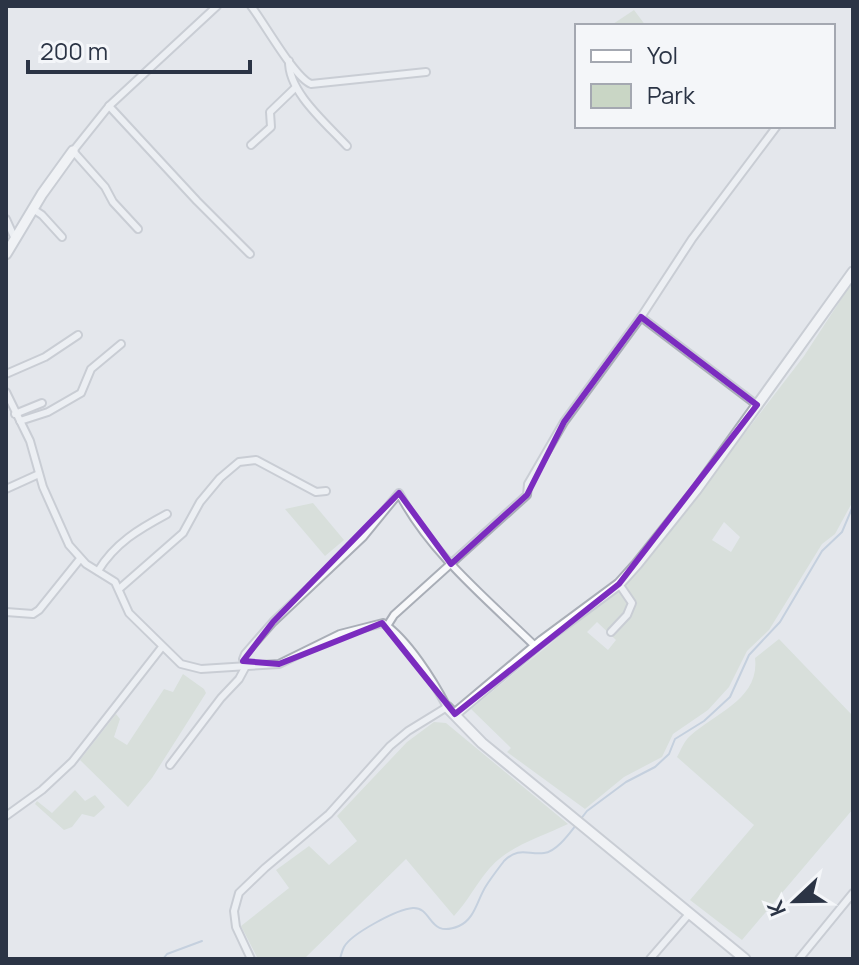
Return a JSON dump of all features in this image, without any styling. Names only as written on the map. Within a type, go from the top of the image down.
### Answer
[{"type":"street","points":[[6,254],[73,151],[109,106],[217,6]]},
{"type":"street","points":[[251,6],[303,81],[311,84],[426,72]]},
{"type":"street","points":[[289,61],[295,88],[347,146]]},
{"type":"street","points":[[251,145],[271,127],[270,112],[295,88]]},
{"type":"street","points":[[109,106],[250,254]]},
{"type":"street","points":[[387,626],[394,615],[527,495],[528,484],[564,422],[641,317],[692,239],[775,128]]},
{"type":"street","points":[[73,151],[138,229]]},
{"type":"street","points":[[33,209],[62,237]]},
{"type":"street","points":[[6,219],[15,239]]},
{"type":"street","points":[[251,959],[236,927],[234,911],[239,893],[329,814],[390,746],[408,731],[451,711],[619,584],[696,490],[853,272]]},
{"type":"street","points":[[641,317],[757,405]]},
{"type":"street","points":[[6,374],[45,357],[78,335]]},
{"type":"street","points":[[18,417],[48,412],[81,393],[91,369],[121,344]]},
{"type":"street","points":[[6,392],[30,441],[59,525],[80,559],[109,576],[119,589],[129,613],[162,647],[189,667],[279,664],[340,634],[383,623],[394,630],[451,711],[482,743],[745,959]]},
{"type":"street","points":[[18,417],[42,403]]},
{"type":"street","points":[[119,589],[183,533],[200,502],[220,478],[239,462],[256,460],[316,492],[326,491]]},
{"type":"street","points":[[6,489],[39,474]]},
{"type":"street","points":[[246,666],[243,659],[245,654],[273,622],[363,537],[399,493],[410,513],[451,564],[535,646]]},
{"type":"street","points":[[98,571],[119,544],[139,528],[167,514]]},
{"type":"street","points":[[6,612],[33,614],[39,610],[80,559]]},
{"type":"street","points":[[611,632],[631,609],[632,603],[619,584]]},
{"type":"street","points":[[6,816],[42,790],[72,762],[162,647]]},
{"type":"street","points":[[170,765],[246,666]]},
{"type":"street","points":[[799,959],[852,897]]},
{"type":"street","points":[[650,959],[689,914]]},
{"type":"highlighted area","points":[[641,317],[757,405],[619,584],[455,714],[382,623],[279,664],[243,661],[273,622],[399,493],[451,564],[527,495],[564,422]]},
{"type":"green space","points":[[634,10],[644,24],[613,24]]},
{"type":"green space","points":[[853,281],[853,501],[835,534],[822,544],[769,630],[747,651],[729,687],[708,710],[673,734],[662,757],[624,777],[585,809],[507,752],[511,748],[471,709],[640,570],[804,356]],"holes":[[[724,522],[740,537],[731,552],[712,540]],[[597,622],[616,640],[608,650],[587,632]]]},
{"type":"green space","points":[[313,503],[344,540],[325,556],[285,509]]},
{"type":"green space","points":[[779,639],[853,716],[853,809],[742,940],[690,900],[754,825],[677,757],[690,736],[743,695],[755,672],[755,658]]},
{"type":"green space","points":[[183,674],[206,693],[152,778],[128,807],[80,760],[116,714],[120,719],[114,737],[127,745],[164,689],[173,692]]},
{"type":"green space","points":[[434,722],[446,723],[568,824],[526,842],[503,856],[489,869],[454,916],[406,859],[304,959],[258,959],[241,926],[289,888],[276,870],[309,846],[329,865],[357,841],[337,816],[407,742]]},
{"type":"green space","points":[[75,790],[85,801],[95,795],[105,807],[94,817],[82,814],[72,827],[64,830],[35,804],[37,801],[52,813]]},
{"type":"waterway","points":[[580,820],[587,811],[626,782],[655,767],[669,754],[675,739],[704,721],[730,697],[749,655],[780,622],[822,551],[842,532],[853,506]]},
{"type":"waterway","points":[[340,959],[344,947],[355,936],[406,909],[419,909],[442,929],[459,926],[472,914],[486,886],[509,856],[519,852],[549,852],[576,825]]},
{"type":"waterway","points":[[163,959],[167,954],[202,941]]}]
